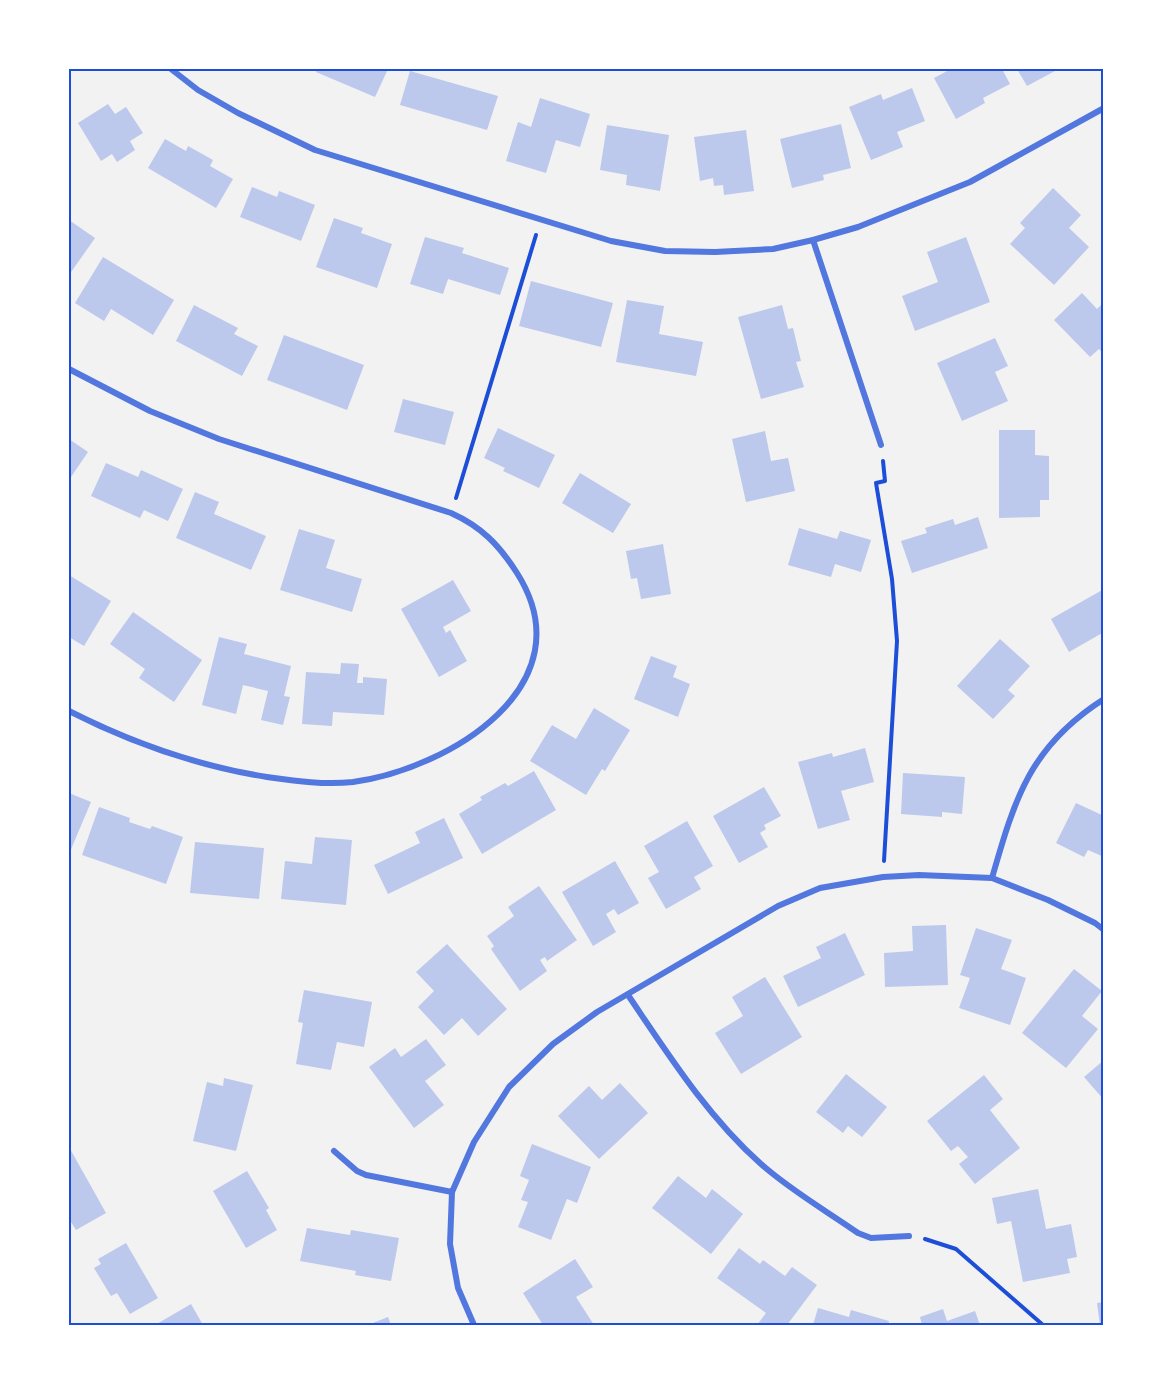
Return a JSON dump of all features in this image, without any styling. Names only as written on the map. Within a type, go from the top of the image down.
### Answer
[{"type":"street","points":[[171,69],[198,90],[238,113],[315,150],[611,241],[665,251],[716,252],[773,249],[858,227],[970,182],[1104,109]]},
{"type":"street","points":[[813,240],[881,445]]},
{"type":"street","points":[[69,369],[150,411],[219,438],[451,513],[469,521],[482,530],[510,562],[530,598],[537,639],[526,679],[514,698],[482,729],[441,754],[417,765],[374,778],[326,783],[296,782],[233,771],[184,759],[112,732],[69,711]]},
{"type":"street","points":[[992,878],[1010,814],[1033,768],[1047,747],[1069,725],[1104,699]]},
{"type":"street","points":[[474,1325],[458,1288],[450,1244],[452,1192],[474,1142],[509,1087],[554,1044],[597,1012],[778,906],[820,888],[883,877],[918,875],[992,878],[1048,900],[1095,923],[1104,930]]},
{"type":"street","points":[[628,995],[676,1067],[718,1120],[759,1162],[779,1179],[858,1233],[877,1238],[909,1236]]},
{"type":"street","points":[[334,1151],[357,1171],[366,1175],[452,1192]]},
{"type":"path","points":[[451,513],[540,220]]},
{"type":"path","points":[[881,445],[885,481],[876,483],[892,579],[897,641],[883,877]]},
{"type":"path","points":[[909,1236],[942,1243],[956,1250],[1043,1325]]},
{"type":"building","points":[[317,69],[388,69],[375,97],[316,72]]},
{"type":"building","points":[[951,69],[1002,69],[1010,84],[983,98],[985,103],[956,119],[934,78]]},
{"type":"building","points":[[1017,69],[1054,69],[1055,71],[1027,86]]},
{"type":"building","points":[[410,71],[498,96],[487,130],[400,105]]},
{"type":"building","points":[[912,88],[925,121],[897,132],[903,147],[871,160],[849,107],[881,94],[883,100]]},
{"type":"building","points":[[540,98],[590,114],[580,147],[556,140],[546,173],[506,161],[518,122],[531,127]]},
{"type":"building","points":[[108,104],[115,114],[126,107],[143,133],[130,141],[135,150],[117,162],[112,154],[101,161],[78,123]]},
{"type":"building","points":[[841,124],[851,168],[823,175],[824,180],[792,188],[780,139]]},
{"type":"building","points":[[607,125],[669,135],[660,191],[626,185],[627,175],[600,170]]},
{"type":"building","points":[[746,130],[754,191],[724,195],[723,185],[714,186],[713,178],[700,181],[694,137]]},
{"type":"building","points":[[165,139],[186,151],[188,146],[213,160],[210,166],[233,179],[216,208],[148,168]]},
{"type":"building","points":[[252,187],[277,197],[279,191],[315,205],[301,241],[240,217]]},
{"type":"building","points":[[1053,188],[1081,215],[1069,228],[1089,247],[1054,285],[1010,244],[1025,228],[1020,223]]},
{"type":"building","points":[[334,218],[363,228],[361,233],[392,244],[377,288],[316,267]]},
{"type":"building","points":[[69,220],[95,238],[69,275]]},
{"type":"building","points":[[425,237],[464,248],[462,253],[509,268],[500,295],[448,279],[443,294],[410,284]]},
{"type":"building","points":[[966,237],[990,302],[915,331],[902,296],[938,282],[927,252]]},
{"type":"building","points":[[103,257],[174,300],[153,335],[111,309],[104,321],[75,303]]},
{"type":"building","points":[[531,281],[613,303],[601,347],[519,326]]},
{"type":"building","points":[[1082,293],[1097,309],[1101,305],[1104,309],[1104,354],[1099,349],[1090,357],[1054,320]]},
{"type":"building","points":[[627,300],[664,306],[659,334],[703,342],[696,376],[616,362]]},
{"type":"building","points":[[194,305],[238,328],[234,334],[258,346],[242,376],[176,341]]},
{"type":"building","points":[[782,305],[788,329],[793,328],[801,361],[796,362],[804,387],[761,399],[738,317]]},
{"type":"building","points":[[284,335],[364,365],[347,410],[267,380]]},
{"type":"building","points":[[995,338],[1008,366],[995,372],[1008,401],[962,421],[937,363]]},
{"type":"building","points":[[403,399],[454,412],[445,445],[394,432]]},
{"type":"building","points":[[498,428],[555,455],[539,488],[503,471],[505,468],[484,458]]},
{"type":"building","points":[[999,430],[1035,430],[1035,455],[1049,456],[1049,500],[1040,500],[1040,517],[999,518]]},
{"type":"building","points":[[765,431],[771,461],[788,458],[795,491],[746,502],[732,439]]},
{"type":"building","points":[[69,439],[88,452],[69,480]]},
{"type":"building","points":[[106,463],[138,477],[141,470],[183,489],[168,521],[144,510],[140,518],[91,496]]},
{"type":"building","points":[[580,473],[631,504],[613,533],[562,503]]},
{"type":"building","points":[[195,492],[219,502],[214,514],[266,536],[251,570],[176,538]]},
{"type":"building","points":[[978,517],[988,548],[912,573],[901,541],[927,533],[925,528],[953,519],[955,525]]},
{"type":"building","points":[[799,528],[837,539],[840,531],[871,540],[861,572],[835,564],[831,577],[788,565]]},
{"type":"building","points":[[299,529],[335,540],[326,568],[362,579],[352,612],[280,590]]},
{"type":"building","points":[[663,544],[671,594],[641,599],[637,578],[631,579],[626,551]]},
{"type":"building","points":[[69,575],[111,601],[84,646],[69,637]]},
{"type":"building","points":[[453,580],[471,611],[443,627],[446,633],[450,630],[467,661],[439,677],[401,609]]},
{"type":"building","points":[[1104,589],[1104,632],[1069,652],[1051,619]]},
{"type":"building","points":[[133,612],[202,660],[174,702],[139,678],[145,669],[110,644]]},
{"type":"building","points":[[219,637],[247,644],[244,654],[291,666],[284,696],[290,697],[283,725],[261,720],[268,691],[243,685],[236,714],[202,705]]},
{"type":"building","points":[[1000,639],[1030,666],[1008,690],[1015,696],[993,719],[957,686]]},
{"type":"building","points":[[651,656],[677,666],[673,677],[690,684],[678,717],[634,699]]},
{"type":"building","points":[[341,663],[359,664],[357,683],[363,683],[363,677],[387,679],[384,715],[333,712],[332,726],[302,724],[306,672],[340,674]]},
{"type":"building","points":[[594,708],[630,730],[605,771],[602,769],[586,795],[530,761],[552,725],[576,739]]},
{"type":"building","points":[[865,748],[874,782],[841,791],[850,820],[818,829],[798,762],[832,753],[833,757]]},
{"type":"building","points":[[534,771],[556,810],[482,854],[459,814],[482,800],[480,797],[505,783],[508,786]]},
{"type":"building","points":[[903,773],[965,777],[962,814],[942,812],[942,817],[901,814]]},
{"type":"building","points":[[764,787],[781,816],[764,825],[766,829],[760,833],[768,847],[739,863],[713,816]]},
{"type":"building","points":[[69,793],[91,802],[69,854]]},
{"type":"building","points":[[1076,803],[1104,816],[1104,857],[1088,850],[1084,857],[1056,843]]},
{"type":"building","points":[[99,807],[130,818],[129,822],[150,829],[152,826],[183,837],[166,884],[82,855]]},
{"type":"building","points":[[444,818],[463,858],[388,894],[374,865],[420,843],[415,832]]},
{"type":"building","points":[[687,821],[713,866],[694,877],[701,889],[666,909],[648,878],[659,872],[644,846]]},
{"type":"building","points":[[315,837],[352,840],[346,905],[281,899],[285,861],[312,864]]},
{"type":"building","points":[[195,842],[264,848],[259,899],[190,893]]},
{"type":"building","points":[[615,861],[639,903],[618,915],[614,909],[606,914],[616,932],[593,946],[562,892]]},
{"type":"building","points":[[539,886],[577,940],[547,961],[545,957],[540,960],[547,971],[520,991],[491,949],[494,946],[487,936],[514,916],[508,907]]},
{"type":"building","points":[[946,925],[948,985],[885,987],[884,953],[913,951],[912,926]]},
{"type":"building","points":[[976,928],[1012,940],[1001,969],[1026,978],[1010,1025],[959,1008],[970,978],[960,975]]},
{"type":"building","points":[[845,933],[865,975],[798,1007],[783,976],[821,958],[816,947]]},
{"type":"building","points":[[447,944],[507,1009],[478,1036],[462,1018],[444,1035],[418,1007],[434,991],[416,972]]},
{"type":"building","points":[[1074,969],[1102,991],[1082,1016],[1098,1029],[1066,1068],[1022,1033]]},
{"type":"building","points":[[765,977],[802,1037],[741,1074],[715,1033],[743,1016],[732,997]]},
{"type":"building","points":[[304,990],[372,1002],[364,1047],[337,1042],[331,1070],[296,1064],[303,1023],[298,1022]]},
{"type":"building","points":[[426,1039],[446,1065],[425,1081],[444,1105],[414,1128],[369,1067],[395,1048],[401,1057]]},
{"type":"building","points":[[1104,1060],[1104,1100],[1084,1077]]},
{"type":"building","points":[[846,1074],[887,1107],[862,1137],[848,1126],[843,1133],[816,1112]]},
{"type":"building","points":[[984,1075],[1003,1099],[990,1110],[1020,1148],[975,1184],[959,1164],[968,1157],[958,1146],[951,1151],[927,1121]]},
{"type":"building","points":[[224,1078],[253,1085],[236,1151],[193,1141],[207,1082],[223,1086]]},
{"type":"building","points":[[620,1083],[648,1113],[599,1159],[558,1116],[589,1086],[602,1100]]},
{"type":"building","points":[[532,1144],[591,1167],[577,1203],[567,1199],[551,1240],[518,1227],[528,1202],[521,1200],[529,1180],[520,1176]]},
{"type":"building","points":[[69,1147],[106,1213],[76,1230],[69,1219]]},
{"type":"building","points":[[247,1171],[269,1208],[266,1210],[277,1230],[246,1248],[213,1191]]},
{"type":"building","points":[[678,1176],[706,1198],[712,1189],[743,1214],[711,1254],[652,1208]]},
{"type":"building","points":[[1038,1189],[1046,1229],[1071,1224],[1077,1257],[1067,1259],[1070,1273],[1023,1282],[1011,1221],[997,1224],[992,1198]]},
{"type":"building","points":[[307,1228],[350,1235],[351,1230],[399,1238],[391,1281],[355,1275],[356,1271],[300,1261]]},
{"type":"building","points":[[126,1243],[158,1298],[130,1314],[117,1293],[111,1296],[94,1268],[101,1264],[98,1259]]},
{"type":"building","points":[[739,1248],[760,1264],[763,1260],[785,1276],[792,1267],[817,1285],[787,1325],[757,1325],[766,1313],[717,1278]]},
{"type":"building","points":[[575,1259],[593,1287],[576,1297],[594,1325],[543,1325],[523,1293]]},
{"type":"building","points":[[1104,1302],[1104,1325],[1100,1325],[1097,1303]]},
{"type":"building","points":[[191,1304],[203,1325],[155,1325]]},
{"type":"building","points":[[818,1308],[849,1317],[851,1310],[889,1321],[888,1325],[813,1325]]},
{"type":"building","points":[[943,1309],[947,1321],[975,1311],[980,1325],[922,1325],[920,1317]]},
{"type":"building","points":[[388,1317],[391,1325],[368,1325]]}]
